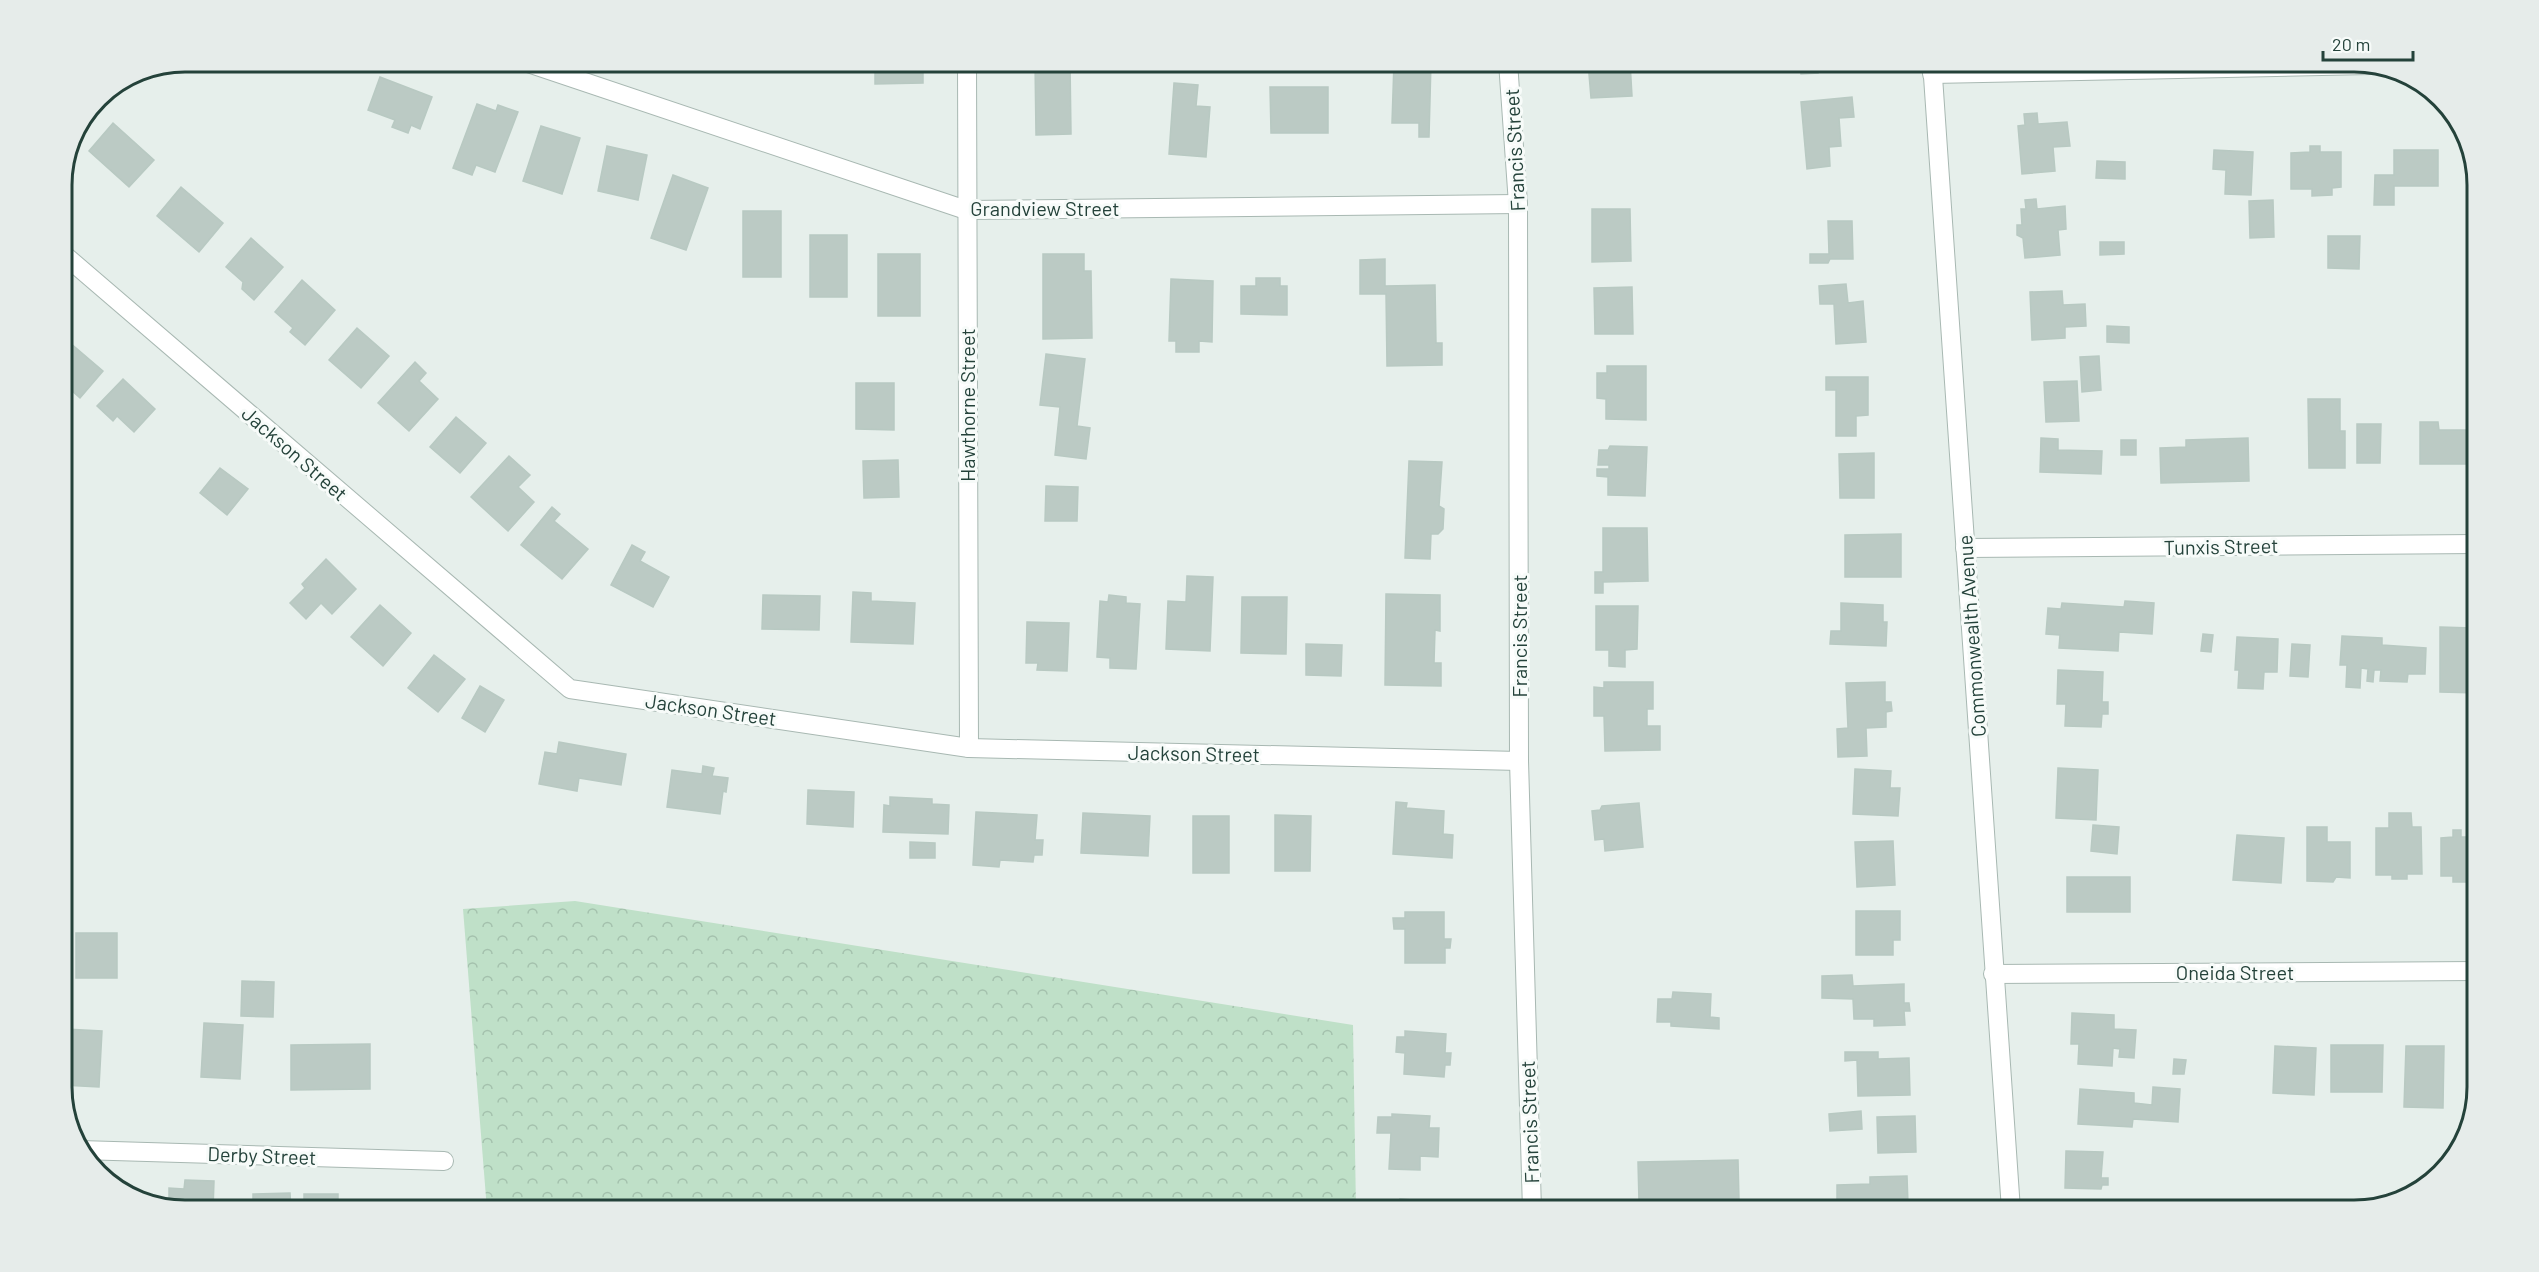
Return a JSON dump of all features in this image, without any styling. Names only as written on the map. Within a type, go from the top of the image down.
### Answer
[{"type":"street","name":"Grandview Street","points":[[555,72],[966,210],[1518,204]]},
{"type":"street","name":"Hawthorne Street","points":[[966,72],[969,748]]},
{"type":"street","name":"Francis Street","points":[[1510,72],[1518,204],[1519,761],[1532,1200]]},
{"type":"street","name":"Commonwealth Avenue","points":[[1932,72],[2010,1200]]},
{"type":"street","name":"Jackson Street","points":[[72,262],[570,688],[969,748],[1519,761]]},
{"type":"street","name":"Tunxis Street","points":[[1965,548],[2467,544]]},
{"type":"street","name":"Oneida Street","points":[[1993,974],[2467,970]]},
{"type":"street","name":"Derby Street","points":[[91,1150],[444,1161]]},
{"type":"green space","points":[[575,901],[1353,1025],[1356,1200],[486,1200],[463,909]]},
{"type":"building","points":[[875,72],[923,72],[923,83],[875,84]]},
{"type":"building","points":[[1035,72],[1070,72],[1071,134],[1036,135]]},
{"type":"building","points":[[1394,72],[1431,72],[1429,137],[1419,137],[1419,123],[1392,123]]},
{"type":"building","points":[[1589,72],[1631,72],[1632,96],[1591,98]]},
{"type":"building","points":[[1801,72],[1818,73],[1801,74]]},
{"type":"building","points":[[380,77],[432,97],[420,129],[411,125],[408,133],[392,127],[395,120],[368,110]]},
{"type":"building","points":[[1174,83],[1198,85],[1196,106],[1210,107],[1206,157],[1169,154]]},
{"type":"building","points":[[1270,87],[1328,87],[1328,133],[1271,133]]},
{"type":"building","points":[[1852,97],[1854,117],[1839,118],[1841,146],[1829,147],[1830,166],[1807,169],[1801,102]]},
{"type":"building","points":[[477,104],[496,111],[498,105],[518,112],[495,172],[476,165],[472,175],[453,168]]},
{"type":"building","points":[[2037,113],[2038,124],[2067,122],[2070,146],[2053,147],[2055,171],[2022,174],[2018,126],[2025,125],[2024,114]]},
{"type":"building","points":[[113,123],[154,160],[129,187],[89,151]]},
{"type":"building","points":[[541,126],[580,138],[562,194],[523,181]]},
{"type":"building","points":[[607,146],[647,155],[638,200],[598,191]]},
{"type":"building","points":[[2310,146],[2320,146],[2320,152],[2341,152],[2341,187],[2332,188],[2332,195],[2312,196],[2312,189],[2291,189],[2291,153],[2310,152]]},
{"type":"building","points":[[2214,150],[2253,152],[2251,195],[2225,194],[2226,170],[2213,169]]},
{"type":"building","points":[[2394,150],[2438,150],[2438,186],[2394,186],[2394,205],[2374,205],[2375,175],[2394,175]]},
{"type":"building","points":[[2097,161],[2125,162],[2125,179],[2096,178]]},
{"type":"building","points":[[673,175],[708,188],[686,250],[651,238]]},
{"type":"building","points":[[181,187],[223,223],[199,252],[157,216]]},
{"type":"building","points":[[2036,199],[2037,209],[2065,206],[2066,229],[2058,230],[2060,255],[2025,258],[2023,238],[2017,235],[2017,225],[2022,225],[2021,209],[2026,209],[2025,200]]},
{"type":"building","points":[[2273,200],[2274,237],[2250,238],[2249,201]]},
{"type":"building","points":[[1592,209],[1630,209],[1631,261],[1592,262]]},
{"type":"building","points":[[743,211],[781,211],[781,277],[743,277]]},
{"type":"building","points":[[1828,221],[1852,221],[1853,259],[1830,259],[1828,263],[1810,263],[1810,254],[1829,254]]},
{"type":"building","points":[[810,235],[847,235],[847,297],[810,297]]},
{"type":"building","points":[[2328,236],[2360,236],[2359,269],[2328,268]]},
{"type":"building","points":[[251,238],[283,267],[254,300],[242,289],[243,282],[226,267]]},
{"type":"building","points":[[2100,242],[2124,242],[2124,254],[2100,255]]},
{"type":"building","points":[[878,254],[920,254],[920,316],[878,316]]},
{"type":"building","points":[[1043,254],[1084,254],[1084,271],[1091,271],[1092,338],[1043,339]]},
{"type":"building","points":[[1385,259],[1385,286],[1435,285],[1436,343],[1442,343],[1442,365],[1387,366],[1386,294],[1360,294],[1360,260]]},
{"type":"building","points":[[1256,278],[1280,278],[1280,286],[1287,286],[1287,315],[1241,314],[1241,286],[1256,286]]},
{"type":"building","points":[[1171,279],[1213,281],[1212,342],[1199,341],[1199,352],[1176,352],[1176,341],[1169,341]]},
{"type":"building","points":[[302,280],[335,310],[305,345],[290,332],[293,328],[275,312]]},
{"type":"building","points":[[1846,284],[1848,303],[1863,301],[1866,342],[1836,344],[1834,304],[1820,304],[1819,286]]},
{"type":"building","points":[[1632,287],[1633,334],[1595,334],[1594,288]]},
{"type":"building","points":[[2062,291],[2063,305],[2085,304],[2086,326],[2065,327],[2065,338],[2032,340],[2030,292]]},
{"type":"building","points":[[2107,326],[2129,327],[2129,343],[2107,342]]},
{"type":"building","points":[[357,328],[389,356],[361,388],[329,360]]},
{"type":"building","points":[[72,345],[103,371],[80,398],[72,391]]},
{"type":"building","points":[[1046,354],[1085,359],[1077,426],[1090,428],[1086,459],[1055,455],[1060,407],[1040,405]]},
{"type":"building","points":[[2099,356],[2101,390],[2082,392],[2080,357]]},
{"type":"building","points":[[415,362],[426,373],[419,381],[438,399],[409,431],[378,403]]},
{"type":"building","points":[[1607,366],[1646,366],[1646,420],[1606,419],[1606,399],[1597,398],[1597,373],[1607,373]]},
{"type":"building","points":[[1826,377],[1868,377],[1868,415],[1856,416],[1856,436],[1836,436],[1836,390],[1826,390]]},
{"type":"building","points":[[123,379],[155,409],[134,432],[117,416],[113,421],[97,406]]},
{"type":"building","points":[[2077,381],[2079,421],[2046,422],[2044,382]]},
{"type":"building","points":[[856,383],[894,383],[894,430],[856,429]]},
{"type":"building","points":[[2308,399],[2340,399],[2340,431],[2345,431],[2345,468],[2309,468]]},
{"type":"building","points":[[456,417],[486,443],[460,473],[430,447]]},
{"type":"building","points":[[2420,422],[2438,422],[2439,430],[2467,430],[2467,464],[2420,464]]},
{"type":"building","points":[[2357,424],[2381,424],[2380,463],[2357,463]]},
{"type":"building","points":[[2041,438],[2058,439],[2058,450],[2102,451],[2101,474],[2040,472]]},
{"type":"building","points":[[2248,438],[2249,481],[2161,483],[2160,448],[2186,447],[2186,440]]},
{"type":"building","points":[[2121,440],[2136,440],[2136,455],[2121,455]]},
{"type":"building","points":[[1610,446],[1647,447],[1645,496],[1608,495],[1608,477],[1597,476],[1597,469],[1609,469],[1609,465],[1598,465],[1599,450],[1608,450]]},
{"type":"building","points":[[1874,453],[1874,498],[1840,498],[1839,454]]},
{"type":"building","points":[[509,456],[530,475],[518,487],[534,502],[508,531],[471,497]]},
{"type":"building","points":[[898,460],[899,497],[864,498],[863,461]]},
{"type":"building","points":[[1409,461],[1442,462],[1439,506],[1444,509],[1443,529],[1438,534],[1431,534],[1430,559],[1405,558]]},
{"type":"building","points":[[220,468],[248,489],[227,515],[200,493]]},
{"type":"building","points":[[1046,486],[1078,487],[1077,521],[1045,521]]},
{"type":"building","points":[[552,507],[560,514],[554,521],[588,549],[562,579],[521,545]]},
{"type":"building","points":[[1603,528],[1647,528],[1648,581],[1603,582],[1603,593],[1595,593],[1595,572],[1603,572]]},
{"type":"building","points":[[1901,534],[1901,577],[1845,577],[1845,535]]},
{"type":"building","points":[[632,545],[645,552],[640,561],[669,577],[653,607],[611,585]]},
{"type":"building","points":[[326,559],[356,589],[332,614],[321,603],[306,619],[290,603],[305,588],[302,584]]},
{"type":"building","points":[[1187,576],[1213,577],[1210,651],[1166,649],[1168,601],[1186,602]]},
{"type":"building","points":[[853,592],[871,593],[871,601],[915,603],[913,644],[851,642]]},
{"type":"building","points":[[1386,594],[1440,595],[1440,631],[1435,630],[1434,663],[1441,663],[1441,686],[1385,685]]},
{"type":"building","points":[[763,595],[820,596],[819,630],[762,629]]},
{"type":"building","points":[[1109,595],[1126,597],[1126,603],[1140,604],[1136,669],[1110,668],[1110,658],[1097,657],[1100,601],[1108,602]]},
{"type":"building","points":[[1242,597],[1287,597],[1286,654],[1241,653]]},
{"type":"building","points":[[2125,601],[2154,603],[2152,634],[2119,632],[2118,651],[2059,648],[2060,635],[2046,634],[2048,608],[2061,609],[2062,603],[2124,607]]},
{"type":"building","points":[[1841,603],[1883,605],[1883,622],[1887,622],[1886,646],[1830,644],[1831,631],[1841,631]]},
{"type":"building","points":[[380,605],[411,633],[383,666],[351,637]]},
{"type":"building","points":[[1596,606],[1638,606],[1637,649],[1625,650],[1625,667],[1609,666],[1609,650],[1596,650]]},
{"type":"building","points":[[1027,622],[1069,623],[1067,671],[1037,670],[1038,663],[1026,663]]},
{"type":"building","points":[[2440,627],[2467,628],[2467,693],[2440,692]]},
{"type":"building","points":[[2203,634],[2213,635],[2211,652],[2201,651]]},
{"type":"building","points":[[2342,636],[2382,638],[2382,645],[2426,648],[2425,674],[2408,674],[2407,682],[2380,681],[2381,670],[2374,670],[2373,682],[2367,681],[2368,669],[2361,668],[2360,688],[2346,687],[2347,665],[2340,665]]},
{"type":"building","points":[[2237,637],[2278,639],[2277,672],[2264,672],[2263,689],[2238,688],[2239,670],[2235,670]]},
{"type":"building","points":[[1306,644],[1342,645],[1341,676],[1306,675]]},
{"type":"building","points":[[2292,644],[2310,645],[2308,677],[2290,676]]},
{"type":"building","points":[[434,655],[465,679],[438,712],[408,688]]},
{"type":"building","points":[[2058,670],[2103,672],[2102,702],[2108,702],[2108,714],[2102,714],[2101,727],[2065,726],[2066,704],[2057,704]]},
{"type":"building","points":[[1604,682],[1653,682],[1653,709],[1647,709],[1647,726],[1660,726],[1660,750],[1605,751],[1604,716],[1594,716],[1594,687],[1604,688]]},
{"type":"building","points":[[1885,682],[1885,702],[1891,702],[1892,711],[1886,712],[1886,727],[1866,728],[1867,756],[1838,757],[1837,729],[1848,728],[1846,683]]},
{"type":"building","points":[[480,686],[504,700],[485,732],[462,718]]},
{"type":"building","points":[[559,742],[626,754],[621,785],[579,778],[577,791],[539,784],[545,752],[557,754]]},
{"type":"building","points":[[703,766],[714,768],[712,776],[728,778],[726,792],[723,791],[720,814],[667,807],[672,770],[702,774]]},
{"type":"building","points":[[2058,768],[2098,770],[2096,820],[2056,818]]},
{"type":"building","points":[[1855,769],[1891,771],[1890,788],[1900,788],[1898,816],[1853,814]]},
{"type":"building","points":[[808,790],[854,792],[853,827],[807,824]]},
{"type":"building","points":[[890,797],[932,799],[932,804],[949,805],[948,834],[883,832],[884,805],[890,806]]},
{"type":"building","points":[[1396,802],[1407,803],[1406,808],[1444,811],[1443,834],[1453,835],[1452,858],[1393,854]]},
{"type":"building","points":[[1639,803],[1643,847],[1605,851],[1604,839],[1595,840],[1592,811],[1600,810],[1602,806]]},
{"type":"building","points":[[976,812],[1037,815],[1035,840],[1043,840],[1042,855],[1034,855],[1033,862],[1000,860],[999,867],[973,865]]},
{"type":"building","points":[[1083,813],[1150,816],[1148,856],[1081,853]]},
{"type":"building","points":[[2389,813],[2411,813],[2412,827],[2421,827],[2422,874],[2407,874],[2407,879],[2392,879],[2392,875],[2376,875],[2376,828],[2389,828]]},
{"type":"building","points":[[1275,815],[1311,816],[1310,871],[1275,871]]},
{"type":"building","points":[[1193,816],[1229,816],[1229,873],[1193,873]]},
{"type":"building","points":[[2093,825],[2119,827],[2117,854],[2091,851]]},
{"type":"building","points":[[2307,827],[2327,827],[2327,842],[2350,842],[2350,878],[2336,877],[2333,882],[2307,881]]},
{"type":"building","points":[[2453,830],[2461,830],[2461,837],[2467,837],[2467,882],[2453,882],[2453,876],[2441,876],[2441,838],[2453,837]]},
{"type":"building","points":[[2237,835],[2284,838],[2281,883],[2233,880]]},
{"type":"building","points":[[1893,841],[1895,885],[1857,887],[1855,842]]},
{"type":"building","points":[[910,842],[935,843],[935,858],[910,858]]},
{"type":"building","points":[[2067,877],[2130,877],[2130,912],[2067,912]]},
{"type":"building","points":[[1856,911],[1900,911],[1900,940],[1893,940],[1893,955],[1856,955]]},
{"type":"building","points":[[1405,912],[1444,912],[1444,939],[1451,939],[1450,948],[1445,948],[1445,963],[1405,963],[1405,929],[1394,929],[1393,918],[1405,918]]},
{"type":"building","points":[[76,933],[117,933],[117,978],[76,978]]},
{"type":"building","points":[[1852,975],[1853,986],[1904,984],[1904,1003],[1909,1003],[1910,1011],[1904,1011],[1905,1025],[1874,1026],[1874,1019],[1854,1019],[1853,999],[1822,998],[1822,976]]},
{"type":"building","points":[[242,981],[274,982],[273,1017],[241,1016]]},
{"type":"building","points":[[1673,992],[1711,994],[1710,1017],[1719,1018],[1719,1029],[1671,1026],[1671,1022],[1657,1022],[1658,999],[1672,999]]},
{"type":"building","points":[[2072,1013],[2114,1015],[2114,1029],[2136,1030],[2134,1058],[2119,1057],[2120,1049],[2113,1048],[2112,1066],[2078,1064],[2079,1044],[2071,1044]]},
{"type":"building","points":[[204,1023],[243,1025],[240,1079],[201,1077]]},
{"type":"building","points":[[72,1029],[102,1031],[99,1087],[72,1086]]},
{"type":"building","points":[[1405,1031],[1446,1034],[1445,1053],[1451,1053],[1450,1065],[1445,1065],[1444,1077],[1404,1074],[1405,1053],[1396,1052],[1397,1037],[1405,1037]]},
{"type":"building","points":[[370,1044],[370,1089],[291,1090],[291,1045]]},
{"type":"building","points":[[2331,1045],[2383,1045],[2382,1092],[2331,1092]]},
{"type":"building","points":[[2275,1046],[2316,1048],[2314,1095],[2273,1093]]},
{"type":"building","points":[[2406,1046],[2444,1046],[2443,1108],[2404,1107]]},
{"type":"building","points":[[1845,1052],[1878,1052],[1878,1059],[1909,1058],[1910,1095],[1858,1096],[1857,1060],[1845,1061]]},
{"type":"building","points":[[2174,1059],[2186,1060],[2184,1074],[2173,1074]]},
{"type":"building","points":[[2153,1087],[2180,1089],[2178,1122],[2133,1119],[2132,1127],[2078,1124],[2080,1089],[2134,1093],[2134,1103],[2152,1105]]},
{"type":"building","points":[[1861,1111],[1862,1129],[1830,1131],[1829,1114]]},
{"type":"building","points":[[1392,1114],[1430,1116],[1429,1128],[1439,1128],[1438,1157],[1420,1156],[1420,1170],[1389,1169],[1391,1133],[1377,1133],[1378,1117],[1392,1117]]},
{"type":"building","points":[[1915,1116],[1916,1152],[1878,1153],[1877,1117]]},
{"type":"building","points":[[2066,1151],[2103,1152],[2101,1178],[2108,1178],[2108,1185],[2102,1185],[2101,1189],[2065,1188]]},
{"type":"building","points":[[1738,1160],[1739,1200],[1639,1200],[1638,1162]]},
{"type":"building","points":[[1907,1176],[1908,1200],[1837,1200],[1837,1185],[1870,1184],[1870,1177]]},
{"type":"building","points":[[185,1180],[214,1181],[213,1200],[169,1199],[169,1188],[184,1189]]},
{"type":"building","points":[[290,1193],[290,1200],[253,1200],[253,1194]]},
{"type":"building","points":[[304,1194],[338,1194],[338,1200],[304,1200]]}]
